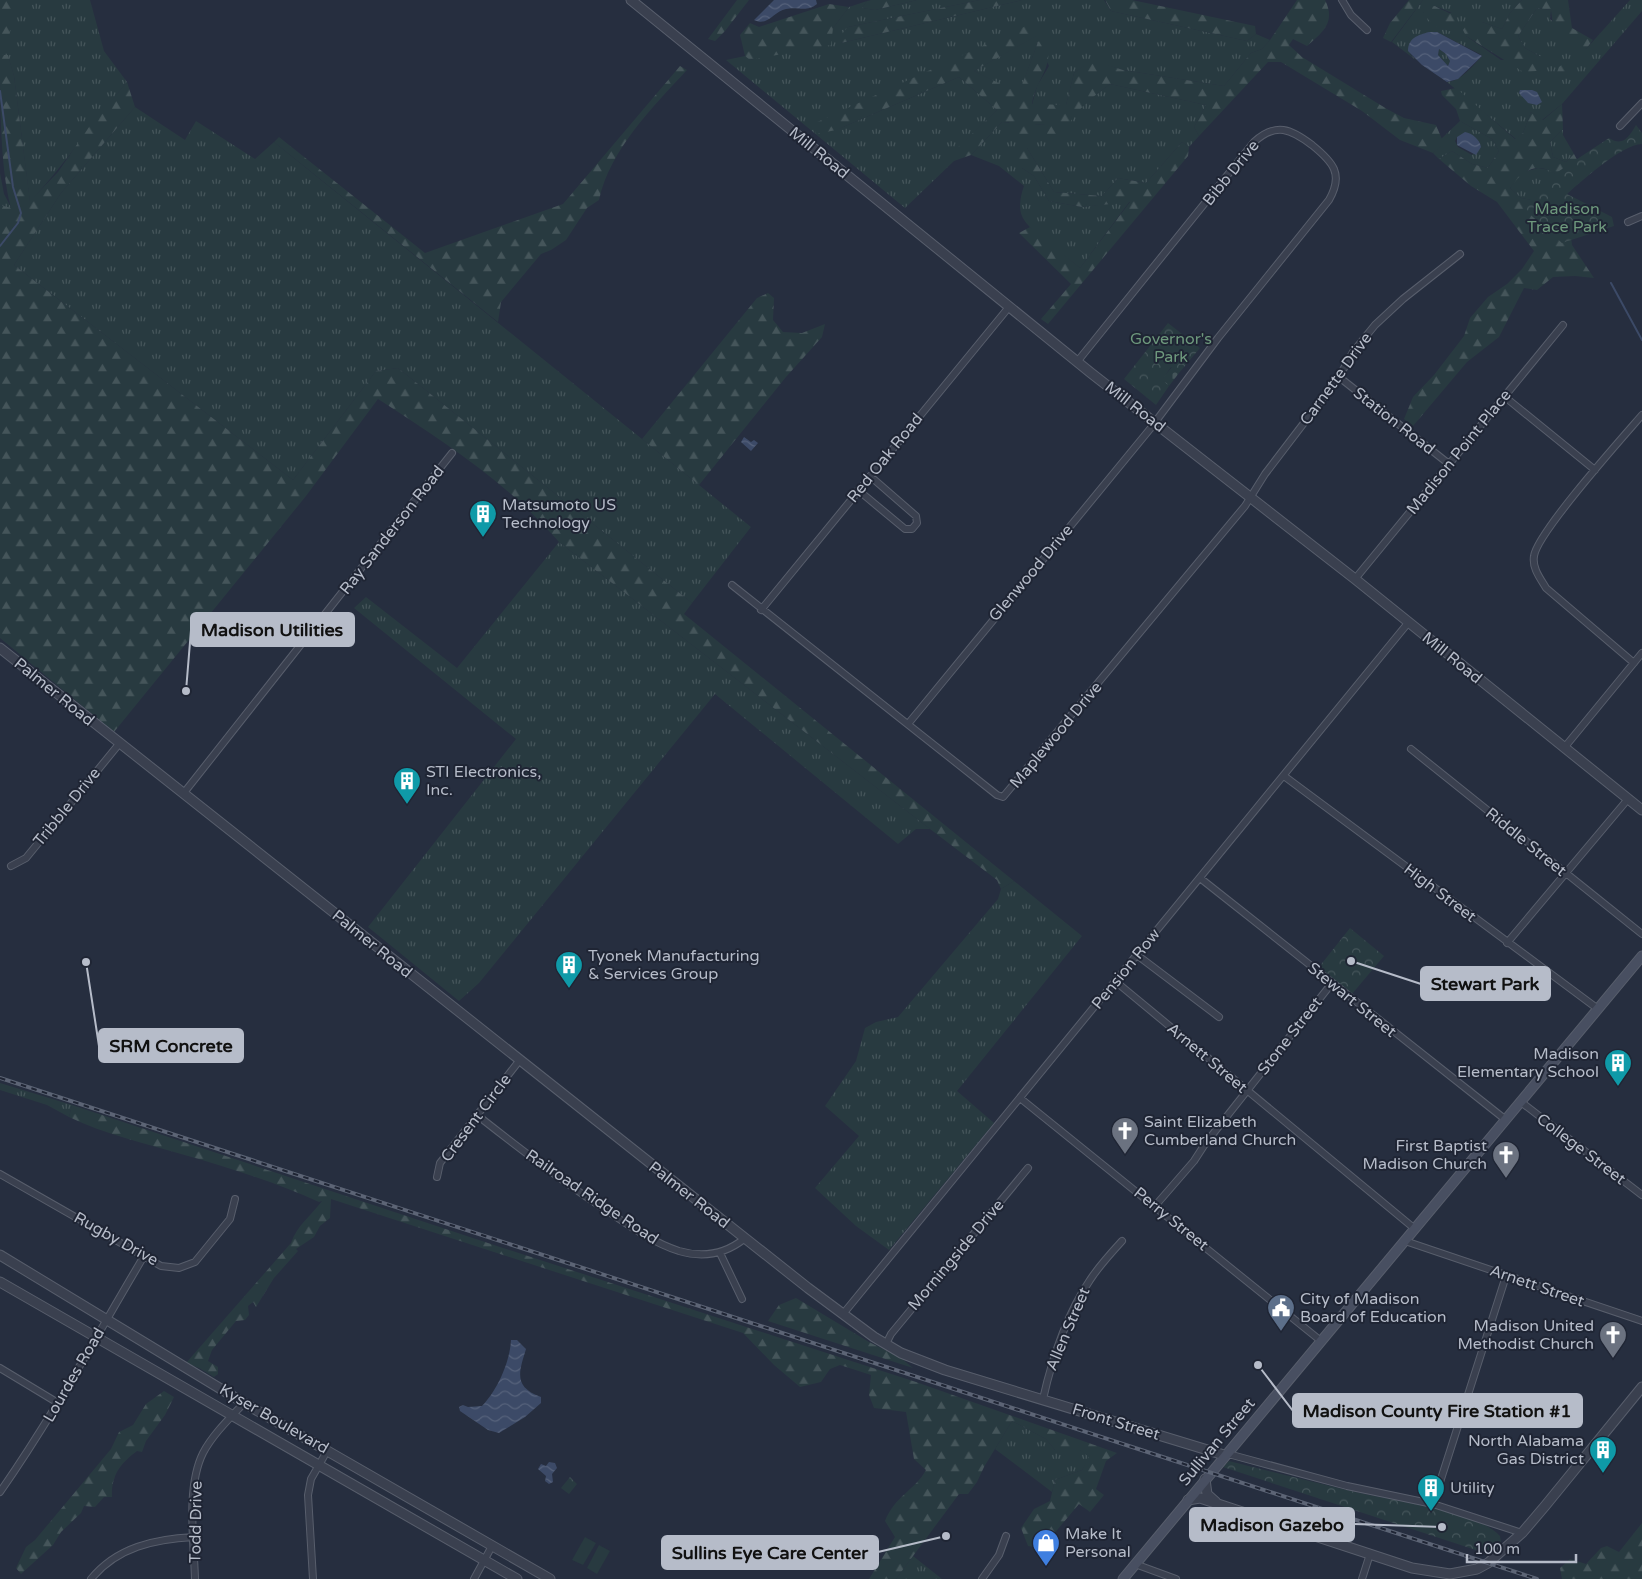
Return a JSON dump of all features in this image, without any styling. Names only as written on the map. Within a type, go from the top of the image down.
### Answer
[{"type":"main road","name":"Sullivan Street","points":[[1123,1579],[1642,956]]},
{"type":"street","name":"Mill Road","points":[[631,0],[1077,362],[1356,580],[1642,810]]},
{"type":"street","points":[[1342,0],[1351,15],[1367,30]]},
{"type":"street","points":[[1620,126],[1642,102]]},
{"type":"street","name":"Bibb Drive","points":[[1077,362],[1254,142],[1263,134],[1275,129],[1285,130],[1306,140],[1327,157],[1333,166],[1336,175],[1336,189],[1218,338],[1155,423]]},
{"type":"street","points":[[1628,222],[1642,216]]},
{"type":"street","name":"Carnette Drive","points":[[1250,498],[1265,474],[1339,378],[1352,352],[1375,325],[1460,254]]},
{"type":"street","name":"Red Oak Road","points":[[761,610],[1009,307]]},
{"type":"street","name":"Madison Point Place","points":[[1356,580],[1563,326]]},
{"type":"street","name":"Station Road","points":[[1339,378],[1449,464]]},
{"type":"street","points":[[1505,397],[1595,470]]},
{"type":"street","points":[[1634,663],[1546,588],[1536,572],[1533,556],[1540,541],[1595,470],[1642,415]]},
{"type":"street","name":"Glenwood Drive","points":[[908,724],[1155,423]]},
{"type":"street","name":"Ray Sanderson Road","points":[[184,794],[452,453]]},
{"type":"street","points":[[858,490],[905,529],[912,529],[917,523],[916,516],[870,476]]},
{"type":"street","name":"Maplewood Drive","points":[[732,586],[997,795],[1003,797],[1116,664],[1250,498]]},
{"type":"street","name":"Pension Row","points":[[843,1314],[1408,623]]},
{"type":"street","name":"Palmer Road","points":[[0,649],[744,1239]]},
{"type":"street","points":[[1564,748],[1642,653]]},
{"type":"street","name":"Tribble Drive","points":[[11,866],[26,858],[119,744]]},
{"type":"street","name":"Riddle Street","points":[[1411,750],[1642,934]]},
{"type":"street","name":"High Street","points":[[1284,776],[1598,1009]]},
{"type":"street","points":[[1507,943],[1628,799]]},
{"type":"street","name":"Stewart Street","points":[[1200,878],[1506,1120]]},
{"type":"street","points":[[1138,955],[1219,1017]]},
{"type":"street","name":"Arnett Street","points":[[1116,981],[1247,1092],[1415,1228]]},
{"type":"street","name":"Stone Street","points":[[1155,1206],[1194,1161],[1332,983]]},
{"type":"street","name":"Cresent Circle","points":[[437,1177],[440,1163],[519,1061]]},
{"type":"street","name":"Perry Street","points":[[1020,1098],[1321,1341]]},
{"type":"street","name":"College Street","points":[[1521,1102],[1642,1195]]},
{"type":"street","name":"Railroad Ridge Road","points":[[477,1115],[568,1185],[655,1240],[681,1251],[702,1254],[720,1253],[732,1248],[744,1239]]},
{"type":"street","name":"Morningside Drive","points":[[886,1344],[891,1334],[1028,1168]]},
{"type":"street","name":"Rugby Drive","points":[[0,1174],[161,1266],[179,1268],[194,1262],[230,1219],[236,1199]]},
{"type":"street","name":"Front Street","points":[[744,1239],[886,1344],[901,1353],[945,1370],[1224,1456],[1232,1455],[1347,1486],[1432,1504],[1522,1533]]},
{"type":"street","name":"Allen Street","points":[[1043,1399],[1048,1378],[1080,1295],[1090,1278],[1122,1241]]},
{"type":"street","name":"Arnett Street","points":[[1405,1241],[1642,1321]]},
{"type":"street","points":[[720,1253],[742,1299]]},
{"type":"street","name":"Kyser Boulevard","points":[[0,1255],[244,1402],[492,1546],[539,1576],[550,1579]]},
{"type":"street","name":"Lourdes Road","points":[[0,1492],[30,1449],[97,1340],[106,1319],[144,1256]]},
{"type":"street","points":[[1432,1504],[1506,1276]]},
{"type":"street","name":"Kyser Boulevard","points":[[0,1282],[97,1340],[318,1464],[517,1579]]},
{"type":"street","points":[[0,1368],[58,1403]]},
{"type":"street","points":[[1188,1500],[1200,1498],[1426,1572],[1462,1573],[1488,1563],[1522,1533],[1641,1390]]},
{"type":"street","name":"Todd Drive","points":[[196,1579],[194,1537],[196,1474],[203,1454],[213,1438],[244,1402]]},
{"type":"street","points":[[313,1579],[308,1495],[311,1479],[327,1451]]},
{"type":"street","points":[[1205,1480],[1207,1494],[1218,1504]]},
{"type":"street","points":[[982,1579],[999,1555],[1006,1536]]},
{"type":"street","points":[[91,1579],[109,1562],[134,1548],[154,1541],[194,1537]]},
{"type":"street","points":[[474,1579],[492,1546]]},
{"type":"street","points":[[1362,1579],[1370,1554]]},
{"type":"street","points":[[1135,1564],[1176,1579]]},
{"type":"green space","points":[[0,0],[90,0],[104,51],[127,82],[30,202],[14,76],[8,56],[0,55]]},
{"type":"green space","points":[[0,0],[13,0],[13,19],[6,45],[0,45]]},
{"type":"green space","points":[[737,0],[749,0],[715,41],[708,39]]},
{"type":"green space","points":[[917,0],[980,0],[848,27],[841,43],[1022,0],[1104,0],[1111,11],[1247,41],[1256,34],[1270,40],[1262,49],[1251,53],[1224,86],[1123,70],[1092,61],[1074,73],[1066,105],[1032,105],[1037,86],[1049,66],[1038,42],[1019,94],[974,71],[1041,33],[836,130],[959,77],[997,110],[954,152],[954,161],[905,208],[726,60],[745,56],[751,60],[833,28],[849,7],[867,1],[862,8],[875,10]]},
{"type":"green space","points":[[917,0],[875,10],[862,8],[867,1]]},
{"type":"green space","points":[[980,0],[1022,0],[841,43],[841,35],[848,27]]},
{"type":"green space","points":[[1105,0],[1132,0],[1255,26],[1256,34],[1247,41],[1111,11]]},
{"type":"green space","points":[[1297,0],[1325,0],[1329,14],[1328,21],[1323,31],[1307,46],[1293,39],[1289,45],[1302,57],[1387,109],[1404,118],[1436,125],[1444,144],[1433,153],[1400,140],[1362,111],[1281,62],[1268,62],[1199,136],[1194,127],[1206,105],[1110,84],[1075,115],[1062,140],[1047,139],[1046,125],[1035,124],[1029,138],[1017,140],[1009,122],[1002,122],[971,155],[954,161],[953,152],[997,110],[959,77],[836,130],[816,134],[813,124],[1032,23],[1039,23],[1042,33],[974,71],[1019,93],[1038,42],[1046,36],[1048,47],[1047,65],[1034,94],[1032,104],[1066,105],[1074,73],[1092,60],[1123,70],[1224,86],[1251,53],[1262,49],[1270,40]]},
{"type":"green space","points":[[1409,0],[1423,0],[1391,42],[1383,38],[1390,23]]},
{"type":"green space","points":[[1423,0],[1522,0],[1510,13],[1502,29],[1482,22],[1466,36],[1501,60],[1541,57],[1525,48],[1518,36],[1537,8],[1551,10],[1550,19],[1586,49],[1630,0],[1642,0],[1642,11],[1562,104],[1542,120],[1531,112],[1523,133],[1516,139],[1447,82],[1457,79],[1466,72],[1482,56],[1480,54],[1437,32],[1410,54],[1417,61],[1392,42]],"holes":[[[1435,6],[1452,13],[1423,13]]]},
{"type":"green space","points":[[1522,0],[1568,0],[1572,28],[1593,40],[1586,49],[1570,46],[1554,33],[1551,10],[1537,8],[1518,36],[1525,48],[1541,57],[1541,70],[1525,73],[1466,36],[1463,30],[1468,23],[1482,22],[1502,29],[1510,13]]},
{"type":"green space","points":[[829,4],[849,7],[833,28],[831,45],[750,60],[745,56],[740,35],[750,23],[759,27]]},
{"type":"green space","points":[[1435,6],[1450,13],[1457,19],[1456,33],[1437,26],[1423,13],[1429,7]]},
{"type":"green space","points":[[1439,49],[1446,54],[1450,61],[1448,66],[1438,55]]},
{"type":"green space","points":[[0,55],[8,55],[14,76],[30,201],[58,172],[89,127],[127,82],[135,107],[61,193],[14,265],[293,480],[376,371],[398,368],[692,603],[684,614],[1014,881],[1001,889],[997,880],[559,542],[518,501],[474,464],[378,399],[306,496],[114,732],[0,638],[0,205],[11,208],[7,192],[3,154]]},
{"type":"green space","points":[[1568,60],[1573,62],[1572,67],[1567,73],[1559,77],[1556,75],[1559,67]]},
{"type":"green space","points":[[680,66],[687,70],[647,114],[623,146],[605,181],[599,200],[587,208],[566,240],[541,254],[501,302],[498,322],[274,142],[279,137],[425,253],[563,204]]},
{"type":"green space","points":[[1110,84],[1206,105],[1194,127],[1199,136],[1189,147],[1182,142],[1146,183],[1118,178],[1102,196],[1054,192],[1027,148],[1022,168],[1034,176],[1049,201],[1082,207],[1130,201],[1080,268],[1039,236],[1025,222],[1020,209],[1024,186],[999,166],[971,155],[1002,122],[1066,126],[1080,107]]},
{"type":"green space","points":[[1456,88],[1515,139],[1523,133],[1531,112],[1543,120],[1562,104],[1563,129],[1550,142],[1553,157],[1566,162],[1574,154],[1583,171],[1560,178],[1546,169],[1533,169],[1521,175],[1510,188],[1521,198],[1532,200],[1570,227],[1572,245],[1594,278],[1575,276],[1553,277],[1537,290],[1524,288],[1499,337],[1467,362],[1413,426],[1404,419],[1413,397],[1434,375],[1464,336],[1470,318],[1488,297],[1507,284],[1522,269],[1534,251],[1497,202],[1471,186],[1439,159],[1452,151],[1472,164],[1488,168],[1499,151],[1492,139],[1460,121],[1456,109],[1442,95],[1441,91]]},
{"type":"green space","points":[[135,107],[185,140],[196,121],[255,159],[274,142],[751,527],[692,603],[398,368],[376,371],[293,480],[14,265],[61,193]]},
{"type":"green space","points":[[1460,121],[1492,139],[1499,151],[1488,168],[1472,164],[1452,151],[1439,159],[1433,153],[1443,144],[1441,139]],"holes":[[[1473,136],[1480,143],[1472,155],[1458,147],[1455,141],[1457,137]]]},
{"type":"green space","name":"Madison Trace Park","points":[[1636,125],[1642,133],[1642,144],[1624,150],[1613,157],[1567,194],[1612,217],[1614,226],[1562,243],[1523,208],[1550,177],[1609,138],[1614,141],[1622,141],[1631,133]]},
{"type":"green space","points":[[1563,129],[1563,135],[1574,154],[1566,162],[1553,157],[1550,142]]},
{"type":"green space","points":[[1182,142],[1189,147],[1188,156],[1048,324],[1041,319],[1071,284],[1019,233],[1030,227],[1080,268],[1130,202],[1082,207],[1049,201],[1034,176],[1022,168],[1015,149],[1027,148],[1054,192],[1102,196],[1118,178],[1146,183]]},
{"type":"green space","points":[[1538,168],[1550,170],[1560,178],[1532,200],[1521,198],[1510,188],[1520,173]]},
{"type":"green space","points":[[0,173],[4,194],[12,209],[0,205]]},
{"type":"green space","points":[[768,293],[774,298],[773,320],[783,332],[802,333],[825,324],[822,337],[786,377],[699,485],[642,439],[757,298]]},
{"type":"green space","name":"Governor's Park","points":[[1168,323],[1200,348],[1179,373],[1171,367],[1162,380],[1169,386],[1156,405],[1124,379]]},
{"type":"green space","points":[[1172,367],[1179,373],[1169,386],[1161,380]]},
{"type":"green space","points":[[559,542],[930,829],[916,829],[898,844],[715,694],[479,983],[459,1001],[368,927],[516,739],[354,608],[366,597],[457,668]]},
{"type":"green space","points":[[1014,881],[1082,936],[957,1091],[994,1123],[889,1250],[856,1226],[815,1188],[859,1136],[825,1106],[856,1061],[865,1028],[876,1022],[898,1017],[998,899],[1001,889]]},
{"type":"green space","points":[[1350,928],[1384,956],[1352,994],[1319,967]]},
{"type":"green space","points":[[0,1083],[72,1105],[69,1117],[47,1105],[0,1090]]},
{"type":"green space","points":[[72,1105],[916,1382],[1117,1453],[1106,1461],[1096,1489],[1104,1495],[1090,1512],[1079,1504],[1042,1548],[1028,1546],[1021,1528],[1034,1509],[1050,1501],[1055,1480],[1082,1470],[1089,1457],[1080,1450],[1055,1450],[1046,1439],[1012,1421],[977,1482],[968,1494],[959,1494],[896,1579],[869,1579],[895,1537],[885,1521],[889,1512],[926,1470],[914,1459],[906,1412],[874,1408],[869,1395],[871,1375],[840,1365],[830,1369],[821,1382],[800,1387],[774,1365],[743,1333],[331,1199],[330,1218],[320,1226],[314,1237],[296,1249],[298,1251],[274,1278],[256,1307],[253,1302],[248,1306],[249,1315],[245,1320],[236,1321],[212,1350],[208,1361],[218,1367],[218,1374],[214,1377],[186,1363],[291,1243],[301,1226],[322,1201],[319,1202],[268,1181],[96,1128],[69,1117]]},
{"type":"green space","points":[[796,1298],[869,1342],[901,1358],[913,1368],[768,1321],[779,1305]]},
{"type":"green space","points":[[164,1391],[174,1397],[165,1415],[146,1441],[142,1452],[137,1451],[118,1470],[113,1482],[112,1497],[104,1497],[95,1507],[84,1506],[81,1513],[61,1532],[53,1545],[21,1574],[16,1568],[26,1547],[35,1540],[111,1449],[119,1432],[133,1425],[146,1404]]},
{"type":"green space","points":[[1012,1421],[1046,1439],[1055,1450],[1080,1450],[1090,1457],[1082,1470],[1055,1480],[1052,1492],[995,1449]]},
{"type":"green space","points":[[1229,1461],[1344,1489],[1435,1508],[1474,1520],[1489,1527],[1500,1536],[1501,1542],[1491,1555],[1223,1467]]},
{"type":"green space","points":[[570,1477],[577,1484],[569,1494],[561,1488]]},
{"type":"green space","points":[[1642,1523],[1642,1579],[1562,1579],[1560,1568],[1570,1559],[1586,1564],[1601,1548],[1607,1546],[1619,1552]]},
{"type":"green space","points":[[585,1537],[596,1543],[583,1565],[572,1560]]},
{"type":"green space","points":[[599,1545],[610,1551],[597,1574],[587,1568]]},
{"type":"green space","points":[[913,1556],[942,1579],[896,1579]]},
{"type":"water","points":[[774,0],[816,0],[817,4],[806,9],[790,8],[782,10],[763,22],[754,20]]},
{"type":"water","points":[[1429,32],[1437,32],[1482,56],[1458,79],[1447,82],[1422,65],[1408,51],[1412,40]],"holes":[[[1439,49],[1446,54],[1450,61],[1448,66],[1438,55]]]},
{"type":"water","points":[[1520,90],[1537,92],[1542,102],[1537,105],[1528,103],[1519,93]]},
{"type":"water","points":[[1465,132],[1475,137],[1480,144],[1481,147],[1476,155],[1457,145],[1457,137]]},
{"type":"water","points":[[744,437],[751,442],[754,440],[758,443],[751,451],[741,442]]},
{"type":"water","points":[[511,1340],[517,1340],[526,1349],[521,1365],[520,1378],[526,1389],[541,1397],[541,1403],[525,1417],[499,1433],[488,1430],[460,1411],[459,1407],[463,1405],[468,1407],[482,1406],[488,1400],[498,1384],[505,1367]]},
{"type":"water","points":[[549,1462],[555,1463],[557,1468],[552,1474],[553,1482],[549,1484],[545,1481],[546,1476],[538,1469],[541,1464],[546,1466]]},
{"type":"waterway","points":[[0,91],[13,187],[21,213],[18,223],[0,246]]},
{"type":"waterway","points":[[1611,283],[1642,340]]},
{"type":"railway","points":[[0,1078],[1537,1579]]},
{"type":"place","name":"Matsumoto US Technology","points":[[483,538]]},
{"type":"place","name":"Madison Utilities","points":[[186,691]]},
{"type":"place","name":"STI Electronics, Inc.","points":[[407,805]]},
{"type":"place","name":"Stewart Park","points":[[1351,961]]},
{"type":"place","name":"SRM Concrete","points":[[86,962]]},
{"type":"place","name":"Tyonek Manufacturing & Services Group","points":[[569,989]]},
{"type":"place","name":"Madison Elementary School","points":[[1618,1087]]},
{"type":"place","name":"Saint Elizabeth Cumberland Church","points":[[1125,1155]]},
{"type":"place","name":"First Baptist Madison Church","points":[[1506,1179]]},
{"type":"place","name":"City of Madison Board of Education","points":[[1281,1332]]},
{"type":"place","name":"Madison United Methodist Church","points":[[1613,1359]]},
{"type":"place","name":"Madison County Fire Station #1","points":[[1258,1365]]},
{"type":"place","name":"North Alabama Gas District","points":[[1603,1474]]},
{"type":"place","name":"Utility","points":[[1431,1512]]},
{"type":"place","name":"Madison Gazebo","points":[[1442,1527]]},
{"type":"place","name":"Sullins Eye Care Center","points":[[946,1536]]},
{"type":"place","name":"Make It Personal","points":[[1046,1567]]}]
